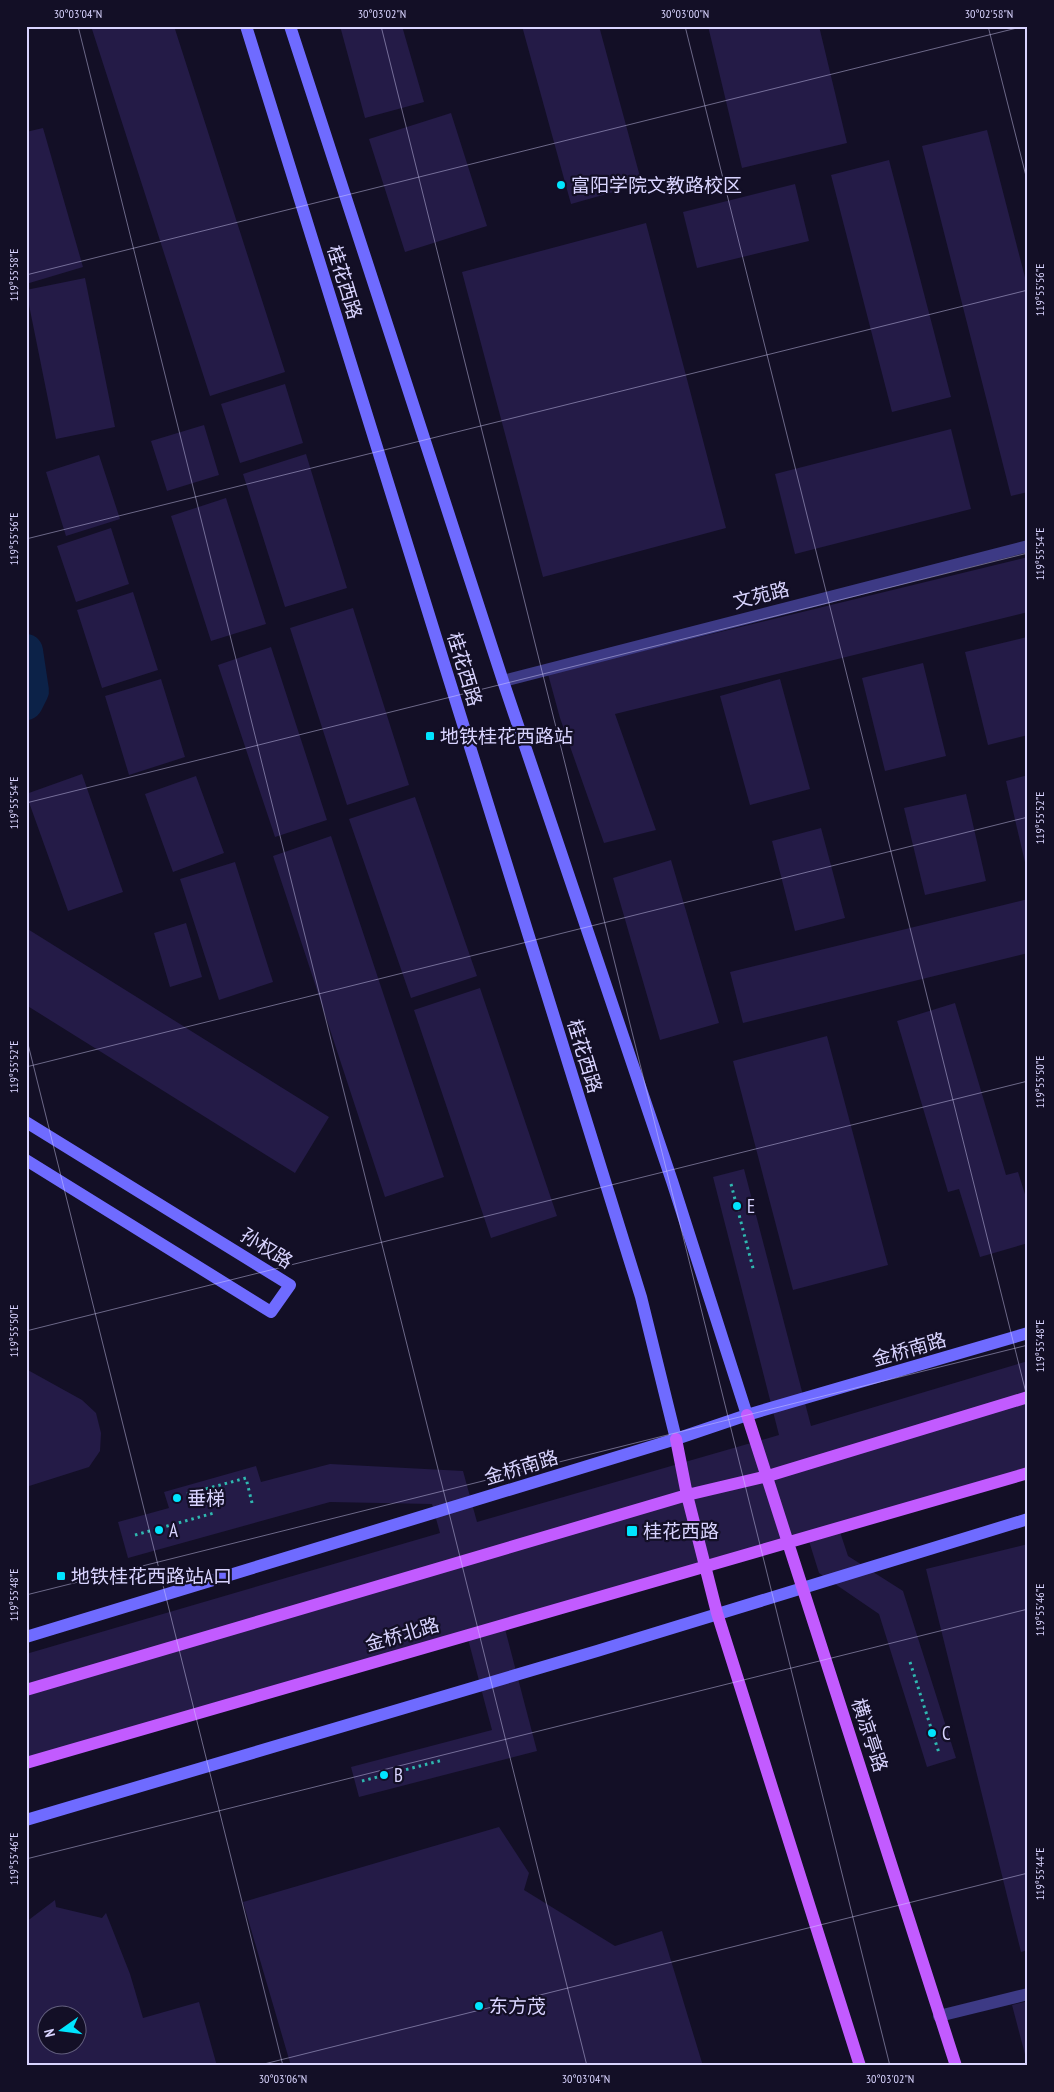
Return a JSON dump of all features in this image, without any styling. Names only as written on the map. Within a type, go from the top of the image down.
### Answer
[{"type":"main road","name":"桂花西路","points":[[246,26],[641,1297],[676,1439]]},
{"type":"main road","name":"桂花西路","points":[[290,26],[503,681],[669,1172],[747,1415]]},
{"type":"main road","name":"孙权路","points":[[26,1122],[290,1285],[271,1312],[26,1160]]},
{"type":"main road","name":"金桥南路","points":[[26,1636],[676,1439],[747,1415],[1028,1333]]},
{"type":"main road","points":[[26,1690],[687,1495],[768,1476],[1028,1397]]},
{"type":"main road","name":"横凉亭路","points":[[747,1415],[804,1587],[956,2066]]},
{"type":"main road","points":[[676,1439],[687,1495],[717,1613],[860,2066]]},
{"type":"main road","points":[[789,1541],[894,1513],[1028,1473]]},
{"type":"main road","points":[[26,1820],[597,1651],[1028,1518]]},
{"type":"main road","name":"金桥北路","points":[[26,1763],[789,1541]]},
{"type":"street","name":"文苑路","points":[[503,681],[1028,546]]},
{"type":"street","points":[[939,2016],[1028,1994]]},
{"type":"path","points":[[731,1184],[754,1272]]},
{"type":"path","points":[[187,1494],[246,1478],[252,1503]]},
{"type":"path","points":[[135,1535],[214,1513]]},
{"type":"path","points":[[910,1662],[938,1754]]},
{"type":"path","points":[[362,1781],[443,1760]]},
{"type":"building","points":[[91,26],[174,26],[285,372],[210,396]]},
{"type":"building","points":[[340,26],[402,26],[424,102],[365,118]]},
{"type":"building","points":[[522,26],[599,26],[642,184],[571,204]]},
{"type":"building","points":[[708,26],[819,26],[847,143],[742,168]]},
{"type":"building","points":[[451,113],[487,226],[405,252],[369,139]]},
{"type":"building","points":[[43,128],[83,267],[26,284],[26,132]]},
{"type":"building","points":[[987,130],[1028,289],[1028,492],[1011,496],[922,146]]},
{"type":"building","points":[[889,160],[951,397],[892,412],[831,175]]},
{"type":"building","points":[[795,184],[809,241],[697,268],[683,212]]},
{"type":"building","points":[[646,223],[726,528],[543,577],[462,272]]},
{"type":"building","points":[[85,278],[115,427],[56,439],[26,290]]},
{"type":"building","points":[[285,384],[303,443],[240,463],[221,404]]},
{"type":"building","points":[[204,425],[219,475],[167,491],[151,441]]},
{"type":"building","points":[[951,429],[971,509],[795,554],[775,474]]},
{"type":"building","points":[[306,454],[347,588],[285,607],[243,474]]},
{"type":"building","points":[[99,455],[120,519],[66,536],[46,472]]},
{"type":"building","points":[[226,498],[266,624],[211,641],[171,516]]},
{"type":"building","points":[[111,528],[129,584],[76,602],[57,546]]},
{"type":"building","points":[[1028,557],[1028,612],[615,714],[656,830],[604,843],[560,718],[548,674]]},
{"type":"building","points":[[133,592],[158,670],[102,688],[77,610]]},
{"type":"building","points":[[353,608],[409,785],[347,805],[290,628]]},
{"type":"building","points":[[1027,637],[1028,735],[988,745],[965,652]]},
{"type":"building","points":[[271,647],[327,820],[275,837],[218,665]]},
{"type":"building","points":[[923,663],[946,756],[885,771],[862,678]]},
{"type":"building","points":[[161,679],[185,757],[129,775],[105,696]]},
{"type":"building","points":[[780,679],[810,789],[750,805],[720,696]]},
{"type":"building","points":[[82,774],[123,892],[68,911],[26,794]]},
{"type":"building","points":[[1028,775],[1028,871],[1027,871],[1006,781]]},
{"type":"building","points":[[196,776],[224,853],[173,872],[145,794]]},
{"type":"building","points":[[966,794],[986,881],[925,895],[904,808]]},
{"type":"building","points":[[415,797],[477,976],[411,998],[349,819]]},
{"type":"building","points":[[821,828],[845,918],[795,931],[772,841]]},
{"type":"building","points":[[331,836],[444,1177],[385,1197],[273,856]]},
{"type":"building","points":[[671,860],[719,1023],[660,1040],[613,878]]},
{"type":"building","points":[[235,862],[273,982],[219,1000],[180,879]]},
{"type":"building","points":[[1028,899],[1028,953],[743,1023],[730,972]]},
{"type":"building","points":[[186,923],[202,977],[170,987],[154,933]]},
{"type":"building","points":[[26,928],[329,1117],[295,1173],[26,1005]]},
{"type":"building","points":[[480,988],[557,1216],[491,1238],[414,1010]]},
{"type":"building","points":[[955,1003],[1006,1175],[1018,1172],[1028,1204],[1028,1243],[980,1257],[959,1189],[948,1192],[897,1021]]},
{"type":"building","points":[[827,1036],[888,1265],[793,1290],[733,1061]]},
{"type":"building","name":"桂花西路","points":[[744,1169],[811,1426],[1028,1361],[1028,1475],[840,1532],[848,1556],[903,1591],[956,1758],[927,1767],[879,1614],[819,1573],[809,1541],[505,1629],[537,1751],[359,1797],[351,1767],[492,1730],[468,1639],[26,1766],[26,1654],[440,1533],[432,1504],[330,1502],[128,1558],[118,1522],[169,1508],[164,1492],[256,1466],[261,1482],[330,1464],[463,1471],[477,1522],[779,1435],[713,1177]]},
{"type":"building","points":[[26,1369],[82,1400],[96,1413],[101,1433],[100,1451],[89,1467],[26,1487]]},
{"type":"building","points":[[1028,1544],[1028,1950],[1021,1952],[926,1569]]},
{"type":"building","name":"东方茂","points":[[499,1827],[529,1873],[524,1890],[615,1946],[662,1931],[703,2066],[291,2066],[243,1902]]},
{"type":"building","points":[[55,1900],[56,1907],[102,1918],[106,1913],[130,1974],[143,2018],[199,2002],[217,2066],[26,2066],[26,1922]]},
{"type":"building","points":[[1028,2001],[1028,2062],[1027,2062],[1012,2005]]},
{"type":"waterway","points":[[26,651],[32,691],[26,703]]},
{"type":"place","name":"富阳学院文教路校区","points":[[561,185]]},
{"type":"place","name":"地铁桂花西路站","points":[[430,736]]},
{"type":"place","name":"E","points":[[737,1206]]},
{"type":"place","name":"垂梯","points":[[177,1498]]},
{"type":"place","name":"A","points":[[159,1530]]},
{"type":"place","name":"桂花西路","points":[[632,1531]]},
{"type":"place","name":"地铁桂花西路站A口","points":[[61,1576]]},
{"type":"place","name":"C","points":[[932,1733]]},
{"type":"place","name":"B","points":[[384,1775]]},
{"type":"place","name":"东方茂","points":[[479,2006]]}]
